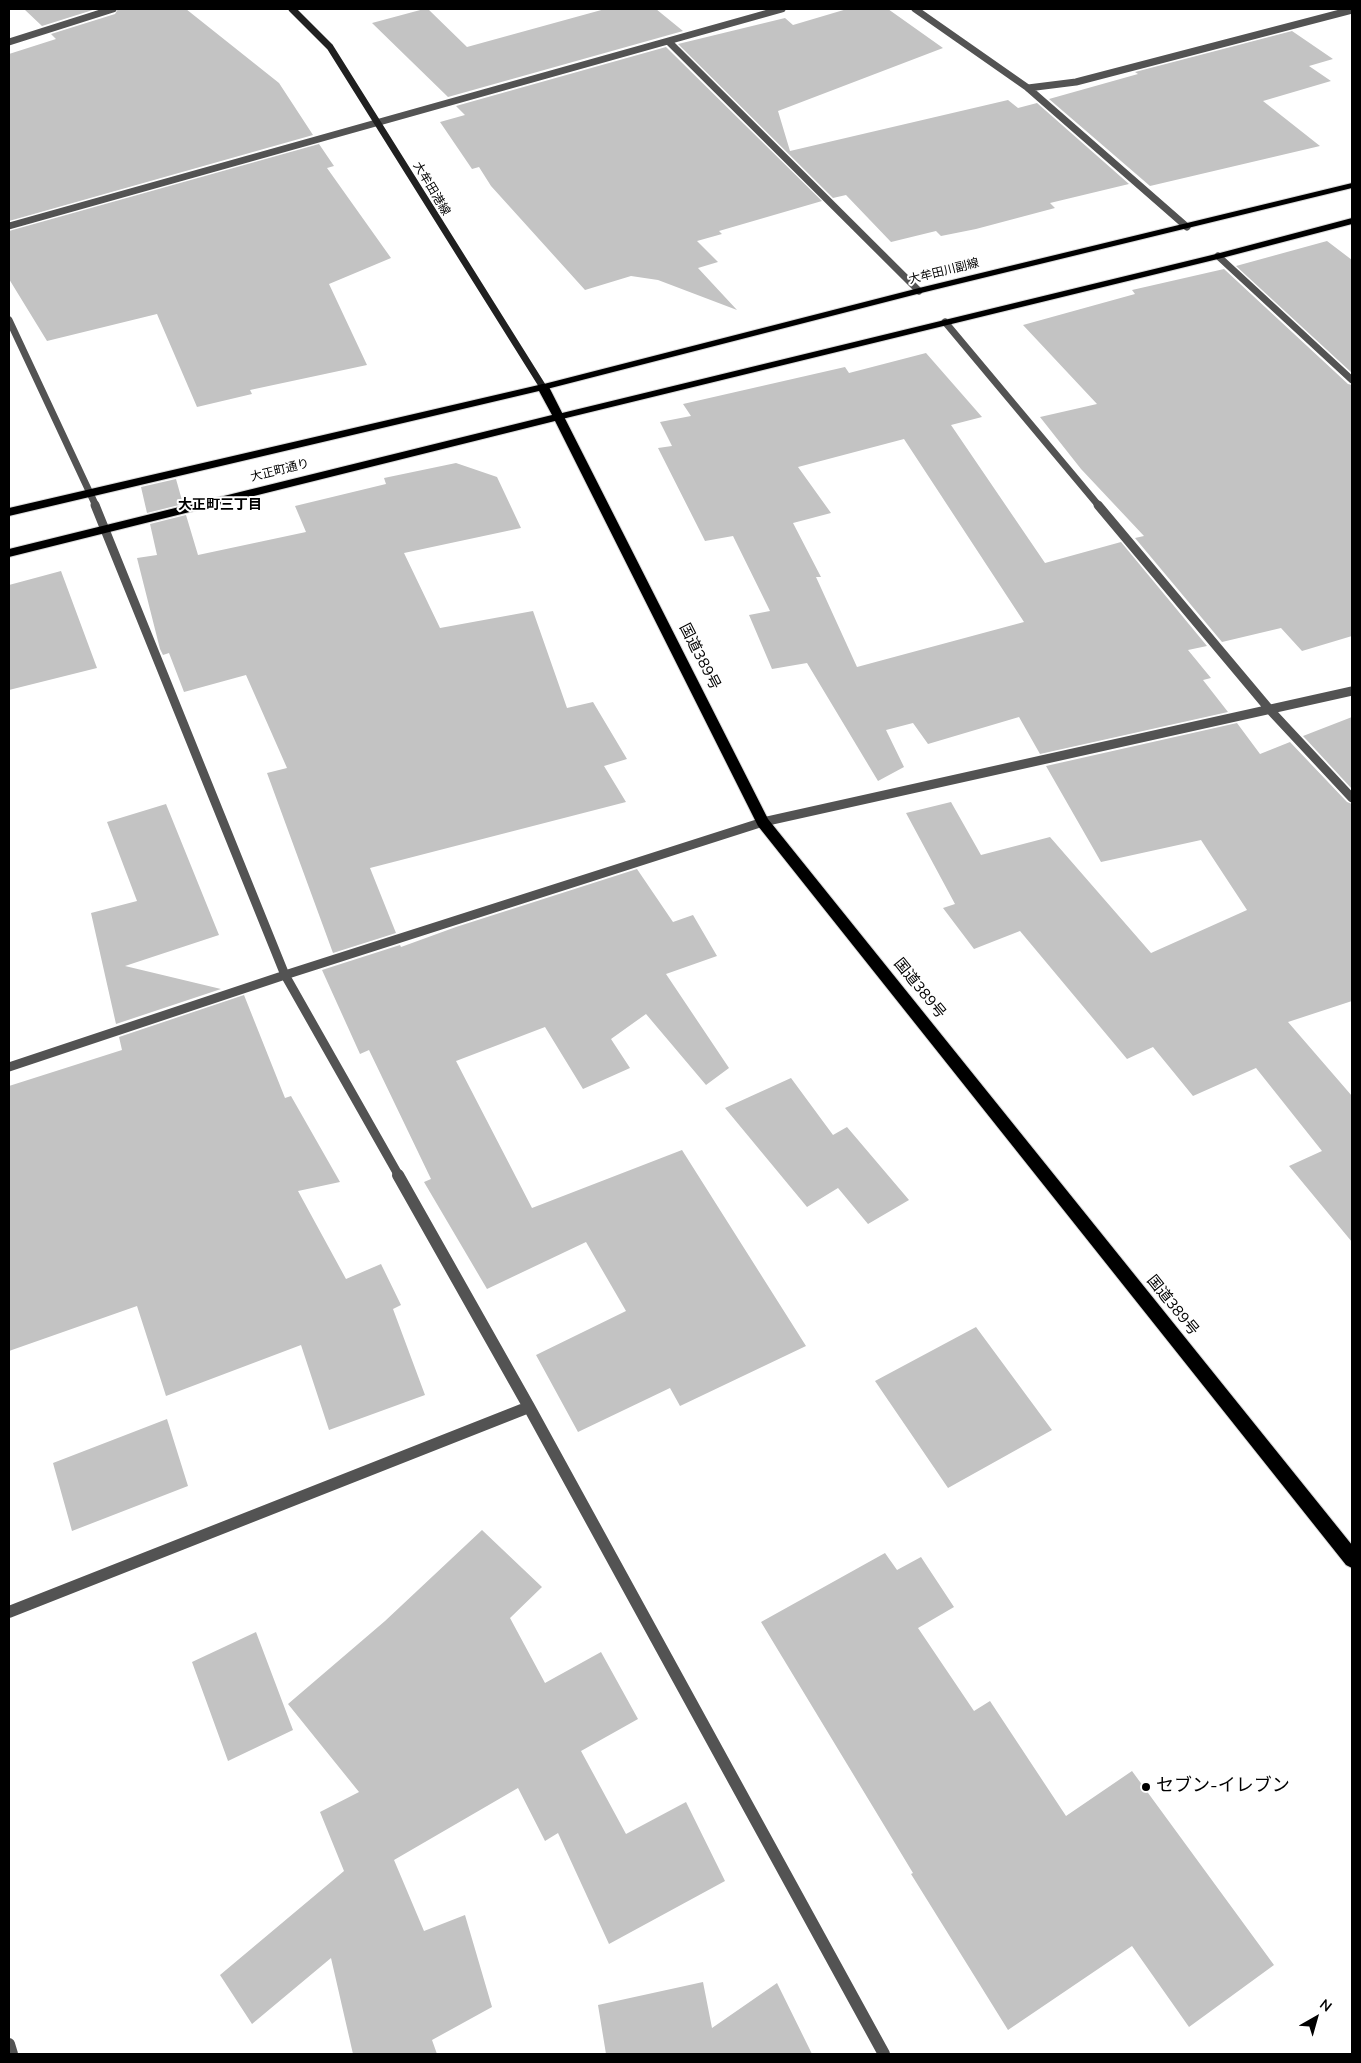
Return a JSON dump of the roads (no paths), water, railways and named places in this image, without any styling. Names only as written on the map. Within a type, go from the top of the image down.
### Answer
[{"type":"highway","name":"国道389号","points":[[543,387],[763,822],[1352,1559]]},
{"type":"highway","name":"大正町通り","points":[[9,512],[543,387]]},
{"type":"highway","name":"大正町通り","points":[[9,553],[558,416]]},
{"type":"main road","name":"大牟田港線","points":[[292,9],[330,47],[379,122],[423,198],[543,387]]},
{"type":"main road","name":"大牟田川副線","points":[[543,387],[919,290],[1352,186]]},
{"type":"main road","points":[[558,416],[1218,256],[1352,220]]},
{"type":"street","points":[[9,42],[113,9]]},
{"type":"street","points":[[9,226],[782,9]]},
{"type":"street","points":[[915,9],[1028,88],[1187,227]]},
{"type":"street","points":[[1028,88],[1076,82],[1352,10]]},
{"type":"street","points":[[669,42],[919,290]]},
{"type":"street","points":[[1218,256],[1352,380]]},
{"type":"street","points":[[9,320],[90,492],[285,975],[528,1407],[884,2054]]},
{"type":"street","points":[[945,322],[1270,710],[1352,798]]},
{"type":"street","points":[[9,1067],[285,975],[763,822],[1352,691]]},
{"type":"street","points":[[9,1612],[528,1407]]},
{"type":"street","points":[[9,2044],[12,2054]]},
{"type":"place","name":"セブン-イレブン","points":[[1146,1787]]},
{"type":"district","name":"大正町三丁目","points":[[220,506]]}]
